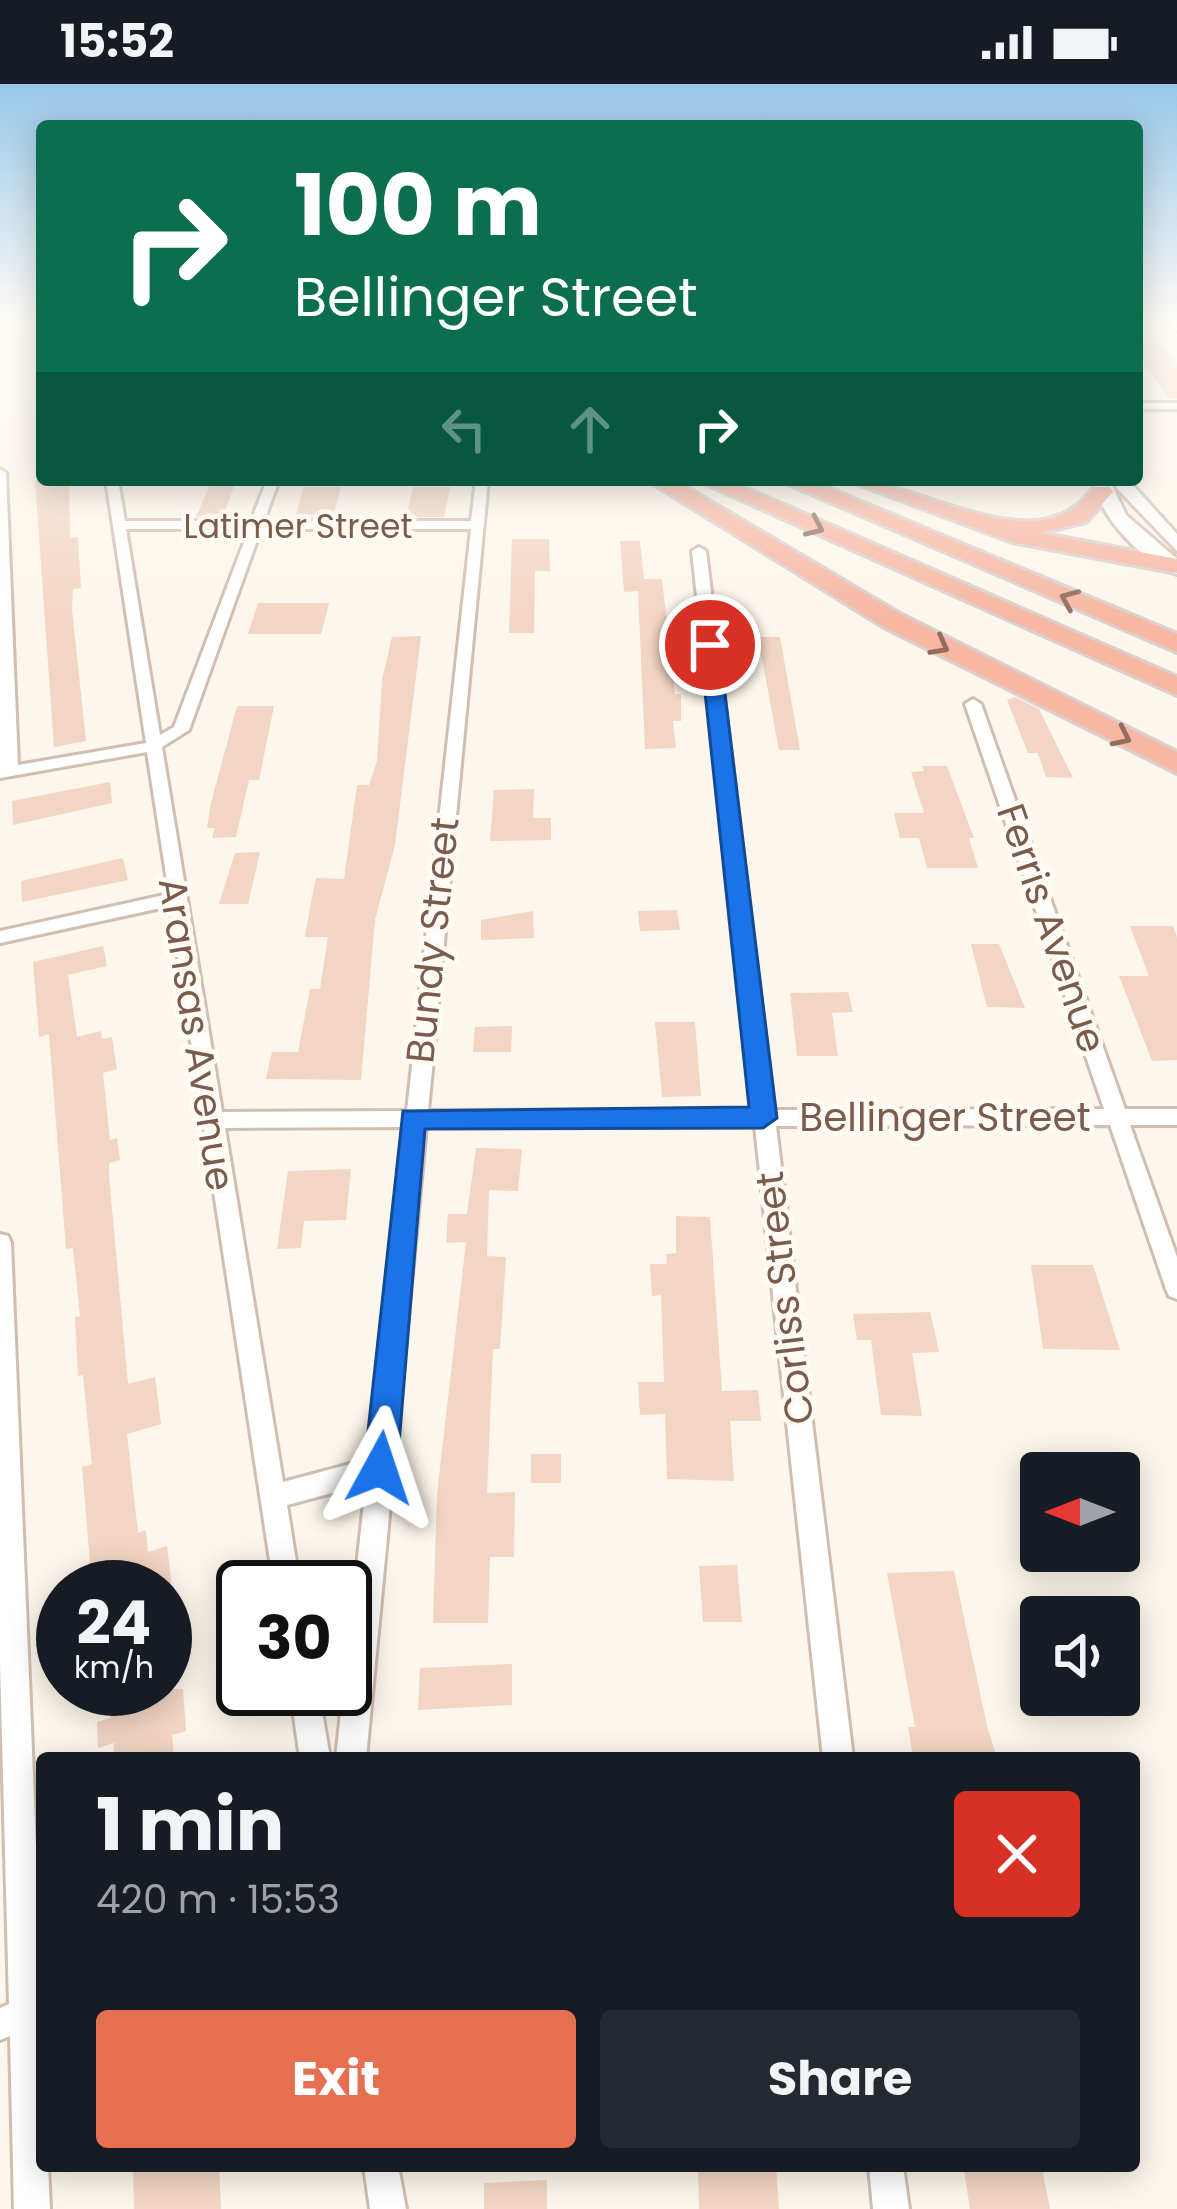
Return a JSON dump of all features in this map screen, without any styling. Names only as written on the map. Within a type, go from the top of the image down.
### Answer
[{"type":"highway","points":[[668,486],[893,621],[1177,764]]},
{"type":"highway","points":[[722,486],[1177,687]]},
{"type":"highway","points":[[804,486],[1177,644]]},
{"type":"highway","points":[[875,486],[1065,548],[1176,561]]},
{"type":"highway","points":[[987,526],[1036,527],[1070,520],[1096,504],[1106,486]]},
{"type":"main road","points":[[1108,486],[1134,533],[1176,561]]},
{"type":"street","points":[[0,472],[5,772],[153,746],[181,730],[271,486]]},
{"type":"street","name":"Aransas Avenue","points":[[113,486],[209,1120],[282,1560]]},
{"type":"street","name":"Bundy Street","points":[[352,1752],[412,1119],[481,486]]},
{"type":"street","name":"Latimer Street","points":[[119,524],[256,528],[477,525]]},
{"type":"street","name":"Corliss Street","points":[[699,551],[837,1752]]},
{"type":"street","name":"Ferris Avenue","points":[[974,704],[1177,1289]]},
{"type":"street","points":[[0,937],[178,898]]},
{"type":"street","name":"Bellinger Street","points":[[209,1120],[1177,1117]]},
{"type":"street","points":[[0,1243],[32,2209]]},
{"type":"street","points":[[272,1497],[380,1468]]},
{"type":"street","points":[[308,1716],[314,1752]]},
{"type":"street","points":[[382,2172],[388,2209]]},
{"type":"street","points":[[887,2172],[891,2209]]},
{"type":"building","points":[[35,480],[36,486],[69,486],[70,538],[78,537],[81,588],[73,589],[72,610],[86,741],[54,747]]},
{"type":"building","points":[[209,486],[234,486],[223,517],[196,517]]},
{"type":"building","points":[[304,487],[341,487],[334,512],[295,517]]},
{"type":"building","points":[[413,487],[450,487],[444,517],[406,517]]},
{"type":"building","points":[[512,539],[549,539],[550,571],[535,571],[534,633],[509,633]]},
{"type":"building","points":[[620,541],[640,541],[644,579],[662,579],[675,694],[681,694],[681,721],[673,721],[676,748],[645,749],[638,591],[624,592]]},
{"type":"building","points":[[258,603],[329,603],[321,634],[248,634]]},
{"type":"building","points":[[421,636],[395,845],[375,920],[361,1080],[266,1079],[272,1052],[298,1052],[310,989],[320,989],[328,937],[305,937],[311,902],[316,878],[344,879],[357,785],[369,785],[377,761],[382,680],[392,637]]},
{"type":"building","points":[[758,637],[780,637],[800,750],[779,750]]},
{"type":"building","points":[[1015,697],[1039,709],[1073,778],[1046,777],[1038,753],[1028,753],[1007,700]]},
{"type":"building","points":[[237,706],[274,706],[259,780],[249,780],[236,837],[212,838],[215,828],[207,828],[211,803]]},
{"type":"building","points":[[922,766],[947,766],[974,838],[969,838],[978,868],[927,868],[919,838],[900,838],[894,813],[924,813],[911,772],[924,771]]},
{"type":"building","points":[[110,782],[112,803],[13,825],[12,801]]},
{"type":"building","points":[[534,789],[533,818],[551,818],[551,840],[490,841],[494,790]]},
{"type":"building","points":[[260,852],[248,904],[219,904],[235,853]]},
{"type":"building","points":[[123,858],[128,880],[22,902],[21,881]]},
{"type":"building","points":[[677,910],[680,930],[640,931],[638,911]]},
{"type":"building","points":[[533,911],[534,938],[481,940],[481,920]]},
{"type":"building","points":[[1130,926],[1173,926],[1177,937],[1177,1060],[1152,1061],[1119,976],[1149,976]]},
{"type":"building","points":[[971,944],[999,944],[1025,1008],[987,1007]]},
{"type":"building","points":[[103,946],[107,966],[68,975],[77,1037],[101,1031],[102,1039],[112,1037],[117,1069],[103,1073],[110,1140],[117,1138],[120,1160],[109,1163],[109,1176],[128,1384],[155,1377],[161,1424],[127,1434],[138,1533],[146,1530],[148,1552],[167,1546],[169,1560],[90,1560],[82,1467],[92,1464],[83,1375],[78,1376],[75,1317],[80,1316],[73,1248],[66,1249],[49,1034],[39,1037],[33,962]]},
{"type":"building","points":[[848,992],[853,1012],[832,1013],[838,1056],[797,1056],[790,993]]},
{"type":"building","points":[[655,1022],[695,1022],[701,1096],[662,1097]]},
{"type":"building","points":[[512,1026],[511,1052],[473,1052],[475,1027]]},
{"type":"building","points":[[476,1148],[522,1149],[518,1191],[489,1190],[487,1256],[506,1257],[500,1349],[493,1349],[487,1493],[515,1492],[514,1557],[490,1557],[488,1623],[433,1623],[437,1494],[466,1242],[446,1243],[448,1214],[467,1214]]},
{"type":"building","points":[[351,1169],[346,1220],[304,1221],[301,1248],[277,1249],[288,1171]]},
{"type":"building","points":[[676,1216],[710,1217],[722,1391],[758,1390],[761,1421],[730,1421],[734,1481],[667,1479],[665,1414],[640,1415],[638,1382],[664,1382],[661,1295],[652,1296],[650,1264],[667,1264],[666,1254],[676,1253]]},
{"type":"building","points":[[1031,1265],[1093,1265],[1120,1350],[1043,1349]]},
{"type":"building","points":[[930,1312],[939,1352],[912,1353],[922,1416],[881,1415],[871,1340],[857,1340],[853,1314]]},
{"type":"building","points":[[531,1454],[561,1454],[561,1483],[531,1483]]},
{"type":"building","points":[[737,1565],[742,1622],[703,1622],[699,1566]]},
{"type":"building","points":[[954,1571],[995,1752],[912,1752],[908,1727],[915,1727],[887,1573]]},
{"type":"building","points":[[512,1664],[512,1705],[418,1710],[420,1668]]},
{"type":"building","points":[[110,1716],[185,1716],[186,1731],[172,1735],[173,1752],[114,1752],[114,1743],[98,1748],[97,1722]]},
{"type":"building","points":[[133,2172],[219,2172],[221,2209],[134,2209]]},
{"type":"building","points":[[698,2172],[776,2172],[779,2209],[699,2209]]},
{"type":"building","points":[[964,2172],[1043,2172],[1050,2209],[970,2209]]},
{"type":"building","points":[[547,2180],[547,2209],[484,2209],[484,2183]]},
{"type":"route","points":[[380,1468],[412,1119],[763,1118],[710,645]]}]
